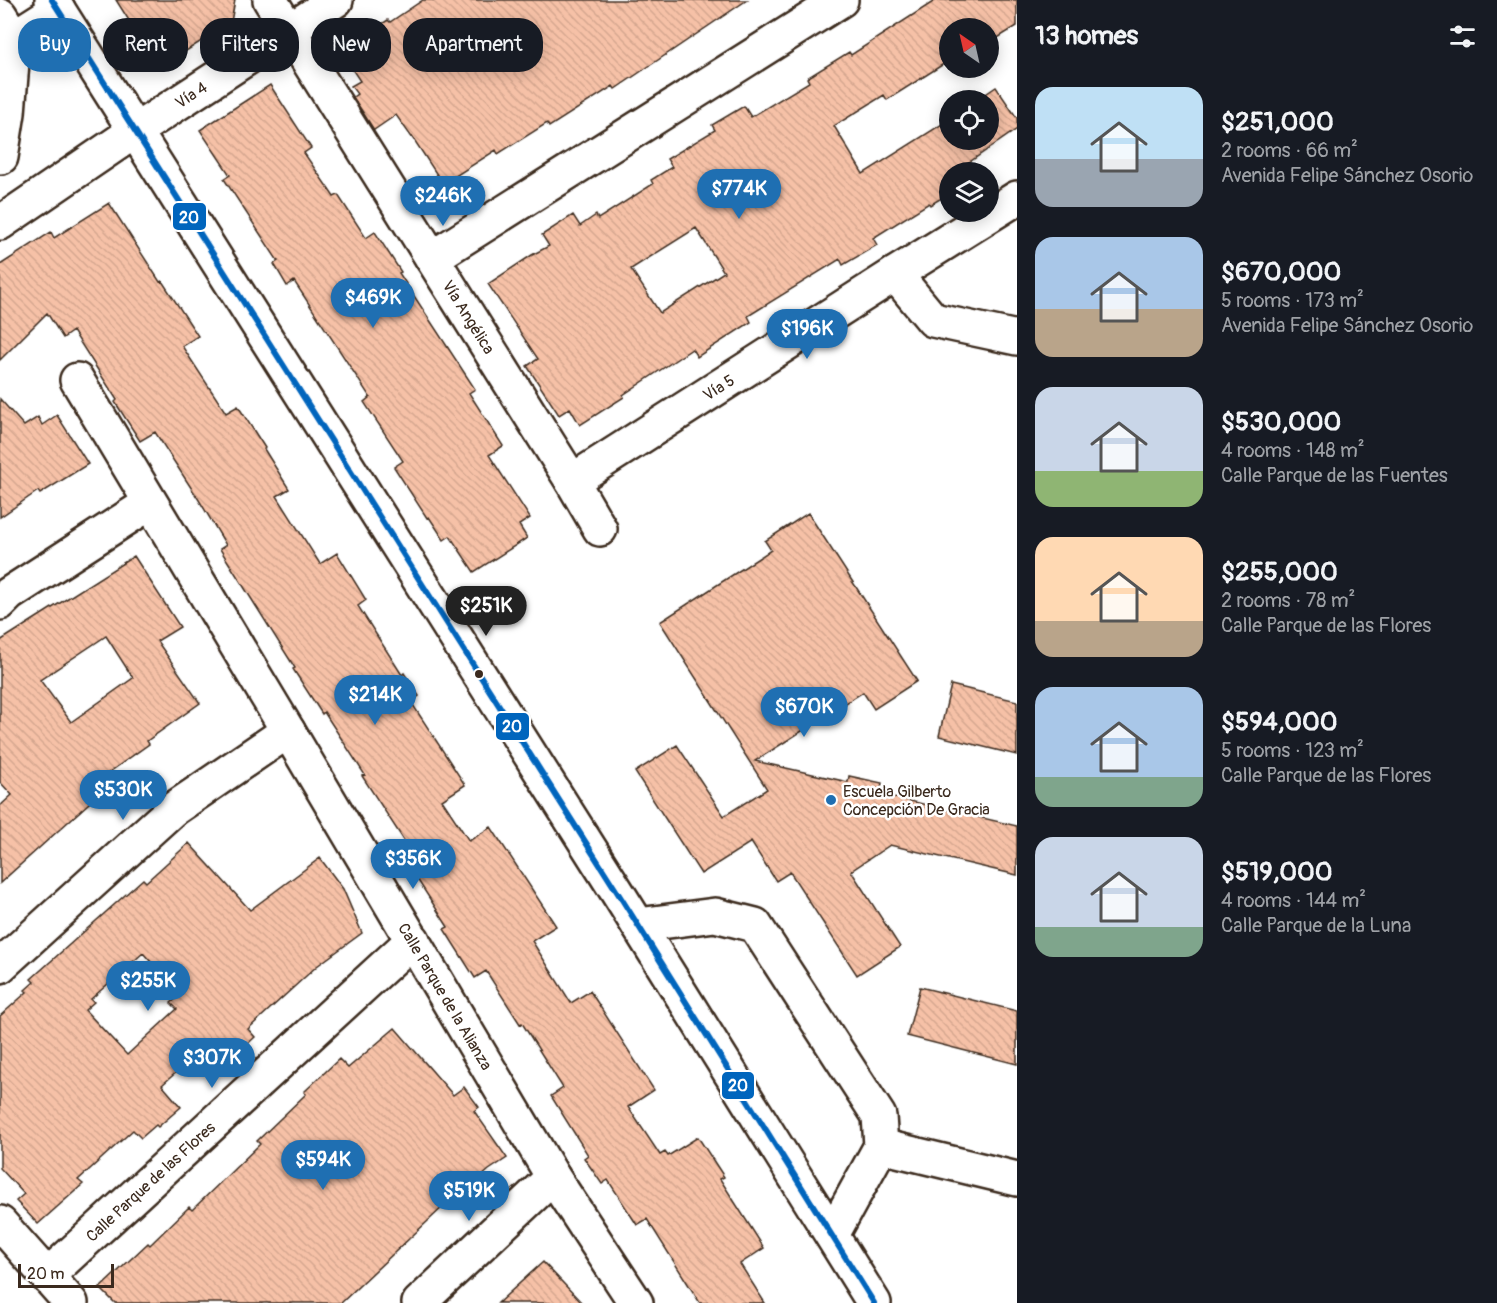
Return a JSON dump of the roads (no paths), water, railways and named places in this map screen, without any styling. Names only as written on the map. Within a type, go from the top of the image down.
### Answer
[{"type":"street","name":"Vía Angélica","points":[[270,0],[281,18]]},
{"type":"street","name":"Vía 4","points":[[299,24],[336,0]]},
{"type":"street","points":[[432,258],[841,0]]},
{"type":"street","points":[[32,200],[0,157],[7,26],[55,4],[638,925],[874,1303]]},
{"type":"street","name":"Vía Angélica","points":[[299,46],[600,529]]},
{"type":"street","name":"Vía 4","points":[[0,223],[225,72]]},
{"type":"street","name":"Vía 5","points":[[572,481],[1017,198]]},
{"type":"street","points":[[895,274],[933,320],[1017,338]]},
{"type":"street","name":"Calle Parque de la Alianza","points":[[77,380],[553,1177],[636,1303]]},
{"type":"street","points":[[0,603],[9,594],[150,503]]},
{"type":"street","points":[[0,966],[172,810],[288,730]]},
{"type":"street","points":[[638,925],[715,915],[755,925],[879,1116],[881,1146],[832,1235]]},
{"type":"street","name":"Calle Parque de las Flores","points":[[47,1276],[412,940]]},
{"type":"street","points":[[881,1146],[1017,1179]]},
{"type":"street","points":[[419,1303],[553,1177]]},
{"type":"street","points":[[0,1223],[71,1303]]},
{"type":"place","name":"Escuela Gilberto Concepción De Gracia","points":[[831,800]]}]
